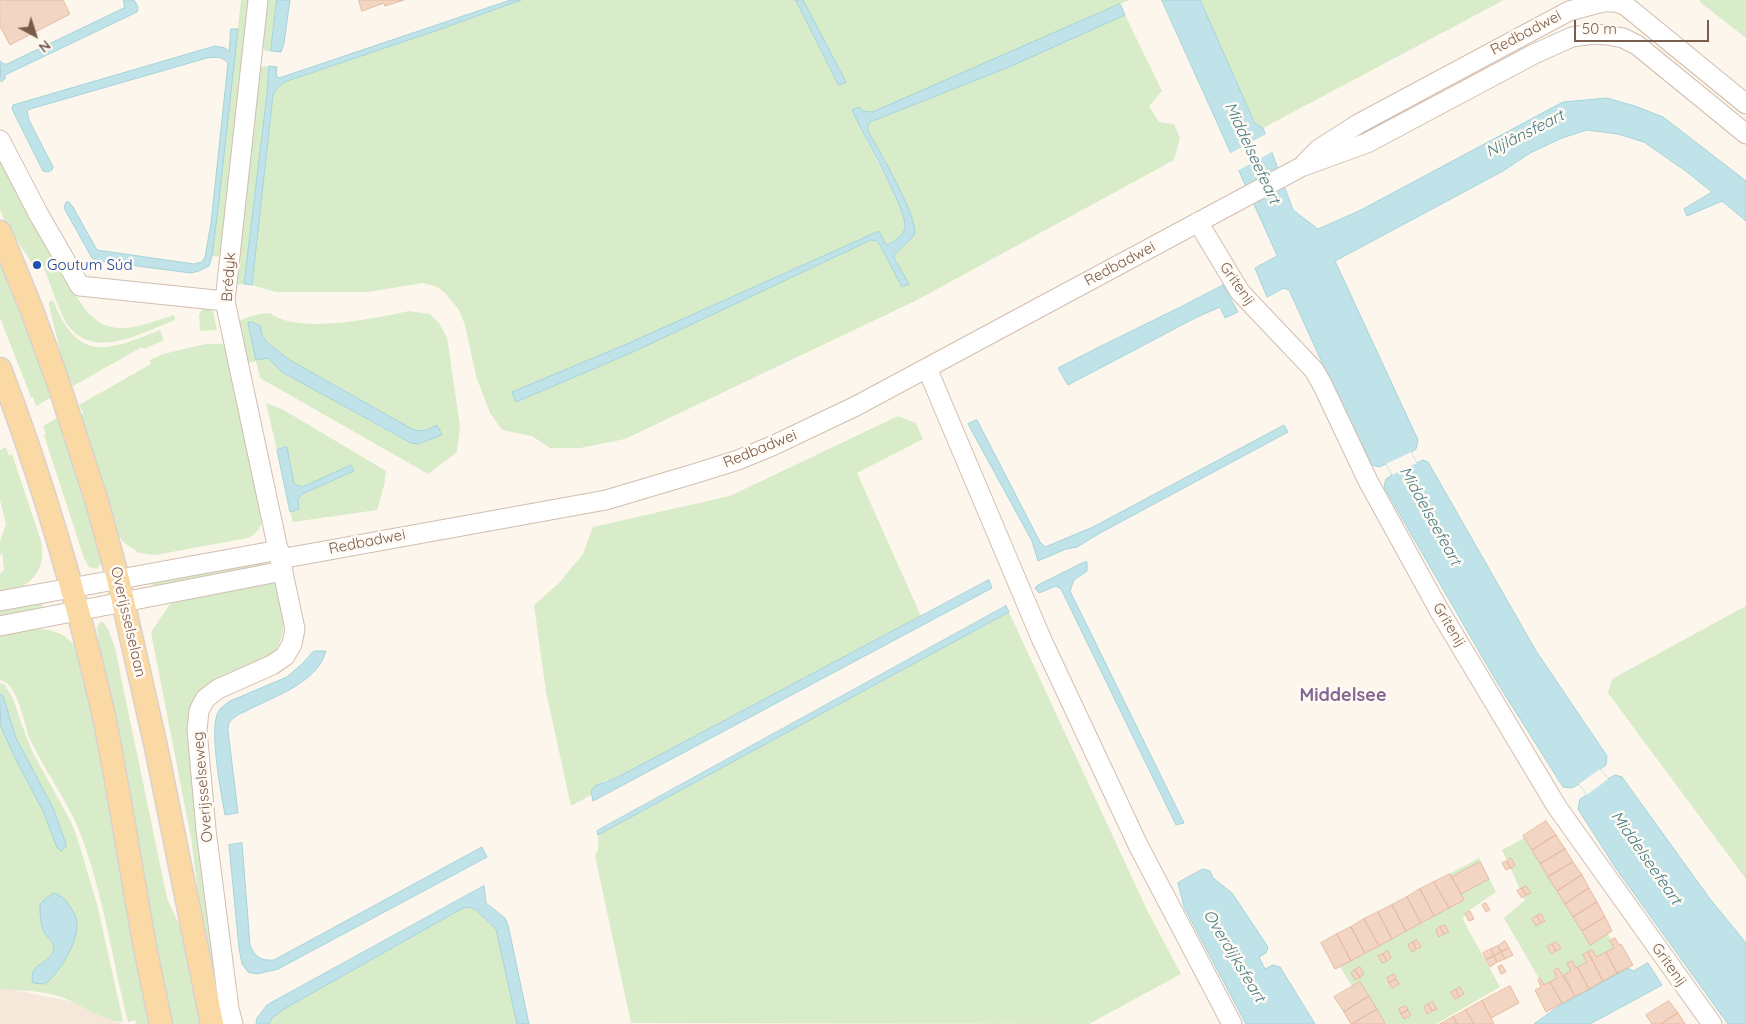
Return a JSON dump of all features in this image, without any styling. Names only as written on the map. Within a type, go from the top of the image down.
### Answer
[{"type":"main road","name":"Overijsselselaan","points":[[0,232],[28,299],[71,420],[97,502],[124,601],[156,747],[212,1024]]},
{"type":"main road","points":[[0,369],[28,445],[79,612],[107,732],[123,814],[139,915],[161,1024]]},
{"type":"street","name":"Brédyk","points":[[258,0],[225,301],[281,560]]},
{"type":"street","name":"Redbadwei","points":[[1301,167],[1319,149],[1358,124],[1569,11],[1603,2],[1616,2],[1626,6],[1746,104]]},
{"type":"street","name":"Redbadwei","points":[[0,601],[118,579],[281,560],[606,500],[738,460],[856,406],[1301,167],[1367,143],[1548,46],[1572,37],[1593,34],[1607,35],[1623,38],[1637,45],[1746,134]]},
{"type":"street","points":[[0,140],[39,215],[80,286],[225,301]]},
{"type":"street","name":"Gritenij","points":[[1198,222],[1240,292],[1314,370],[1368,481],[1439,610],[1557,807],[1712,1024]]},
{"type":"street","points":[[927,368],[1041,638],[1138,845],[1232,1024]]},
{"type":"street","name":"Redbadwei","points":[[0,626],[79,612],[281,560]]},
{"type":"street","name":"Overijsselseweg","points":[[233,1024],[229,1009],[206,830],[197,730],[199,711],[205,699],[218,689],[272,666],[285,656],[292,644],[295,630],[281,560]]},
{"type":"shaded area","points":[[0,987],[88,1005],[122,1024],[0,1024]]},
{"type":"green space","points":[[241,0],[251,0],[222,257],[212,256]]},
{"type":"green space","points":[[268,0],[277,0],[271,51],[265,51],[263,47]]},
{"type":"green space","points":[[521,0],[796,0],[839,85],[846,82],[803,0],[1129,0],[1000,58],[872,112],[852,110],[895,194],[902,212],[905,227],[903,233],[895,240],[886,245],[879,231],[629,343],[513,392],[516,402],[633,352],[871,240],[877,241],[880,245],[902,286],[908,284],[894,259],[898,251],[913,236],[914,224],[904,197],[868,131],[870,122],[1009,67],[1125,15],[1162,91],[1149,106],[1159,122],[1174,124],[1180,138],[1174,160],[915,301],[625,439],[580,448],[550,448],[532,436],[502,430],[490,413],[476,376],[465,325],[459,310],[438,287],[423,283],[368,292],[276,292],[252,285],[273,95],[276,89],[284,82]]},
{"type":"green space","points":[[1200,0],[1504,0],[1263,128],[1255,124]]},
{"type":"green space","points":[[1699,0],[1746,0],[1746,38],[1701,3]]},
{"type":"green space","points":[[264,66],[269,66],[267,94],[244,284],[236,285],[260,69]]},
{"type":"green space","points":[[0,156],[87,312],[98,321],[120,328],[145,324],[174,315],[175,320],[134,337],[119,341],[104,343],[90,341],[78,335],[64,318],[42,263],[34,266],[6,224],[0,210]]},
{"type":"green space","points":[[0,256],[52,397],[36,406],[0,318]]},
{"type":"green space","points":[[53,300],[63,321],[73,335],[84,343],[96,347],[109,347],[160,330],[164,340],[144,349],[142,347],[73,386],[65,372],[49,305],[49,302]]},
{"type":"green space","points":[[203,308],[210,308],[213,311],[217,330],[200,331],[199,315]]},
{"type":"green space","points":[[409,311],[430,314],[439,323],[447,337],[460,426],[457,452],[428,474],[260,378],[256,361],[244,364],[237,322],[245,318],[270,313],[283,320],[318,324],[358,321]],"holes":[[[262,335],[288,359],[412,429],[419,432],[425,431],[425,442],[418,444],[403,439],[282,372],[268,358]]]},
{"type":"green space","points":[[206,344],[225,344],[263,520],[257,531],[248,538],[155,555],[139,553],[123,542],[115,530],[80,415],[83,413],[79,405],[151,364],[150,360],[163,354]]},
{"type":"green space","points":[[266,403],[282,409],[386,471],[377,510],[293,522],[290,512],[299,509],[298,499],[302,494],[354,471],[351,465],[302,487],[294,484],[287,447],[277,450]]},
{"type":"green space","points":[[898,416],[916,423],[923,439],[857,473],[921,616],[616,778],[604,781],[591,791],[591,795],[571,806],[546,692],[534,605],[559,583],[583,554],[593,527],[730,496]]},
{"type":"green space","points":[[59,417],[99,548],[101,563],[97,569],[89,567],[84,558],[44,435],[46,434],[43,426]]},
{"type":"green space","points":[[6,447],[9,456],[12,454],[41,541],[42,552],[41,562],[33,578],[19,589],[0,596],[0,574],[4,570],[2,552],[0,556],[0,541],[6,524],[0,500],[0,450]]},
{"type":"green space","points":[[265,562],[267,568],[154,589],[152,583]]},
{"type":"green space","points":[[276,577],[284,621],[280,641],[275,651],[267,660],[199,694],[226,1024],[223,1024],[205,945],[191,838],[151,632],[170,604],[196,593]]},
{"type":"green space","points":[[41,600],[43,609],[0,617],[0,607]]},
{"type":"green space","points":[[1746,606],[1746,879],[1608,693],[1612,679]]},
{"type":"green space","points":[[1009,612],[1147,910],[1181,974],[1089,1024],[631,1023],[595,856],[598,850],[598,835]]},
{"type":"green space","points":[[100,622],[103,622],[108,629],[115,648],[167,898],[183,933],[203,1024],[172,1024],[157,956],[100,654],[97,627]]},
{"type":"green space","points":[[38,629],[56,632],[69,640],[78,652],[84,669],[151,1024],[136,1024],[135,1020],[128,1022],[95,877],[79,830],[30,739],[16,696],[6,683],[0,680],[0,635]]},
{"type":"green space","points":[[0,683],[4,684],[13,698],[32,751],[72,824],[77,837],[97,904],[123,1021],[106,1018],[55,995],[0,989],[0,724],[15,758],[44,813],[59,850],[64,849],[57,817],[16,738],[3,696],[0,694]],"holes":[[[43,931],[70,950],[35,968],[47,960],[53,952],[52,943]]]},
{"type":"green space","points":[[1544,827],[1628,968],[1556,1008],[1504,918],[1525,900],[1502,850]]},
{"type":"green space","points":[[1479,858],[1496,892],[1465,913],[1463,920],[1500,987],[1436,1024],[1358,1024],[1342,998],[1354,990],[1325,941]]},
{"type":"green space","points":[[468,907],[475,909],[496,929],[517,1024],[269,1024],[272,1018],[284,1009],[461,909]]},
{"type":"water","points":[[124,0],[134,0],[138,7],[137,12],[5,75],[5,79],[1,82],[0,61],[7,64],[124,8]]},
{"type":"water","points":[[277,0],[290,0],[281,52],[271,51]]},
{"type":"water","points":[[511,0],[521,0],[284,82],[276,89],[273,95],[252,285],[244,284],[269,66],[277,67],[276,74],[278,78],[282,77]]},
{"type":"water","points":[[796,0],[803,0],[846,82],[839,85]]},
{"type":"water","points":[[1162,0],[1200,0],[1255,124],[1263,128],[1293,210],[1318,229],[1359,211],[1563,102],[1607,98],[1663,117],[1746,181],[1746,221],[1722,201],[1687,216],[1684,209],[1712,192],[1644,142],[1618,134],[1587,130],[1562,138],[1530,153],[1503,171],[1335,261],[1418,440],[1416,449],[1411,452],[1417,463],[1423,460],[1428,462],[1536,651],[1607,756],[1606,765],[1600,769],[1608,779],[1615,775],[1622,777],[1710,899],[1746,943],[1746,1024],[1728,1024],[1615,867],[1578,809],[1580,799],[1587,795],[1579,784],[1572,788],[1563,787],[1495,679],[1384,487],[1386,479],[1392,475],[1386,464],[1379,467],[1372,465],[1341,404],[1289,290],[1284,288],[1267,297],[1255,268],[1277,256]]},
{"type":"water","points":[[1120,4],[1125,15],[1009,67],[870,122],[868,131],[905,200],[914,227],[914,235],[895,254],[894,258],[909,284],[902,287],[880,245],[877,241],[871,240],[633,352],[516,402],[512,392],[629,343],[879,231],[886,245],[895,241],[904,230],[904,218],[892,188],[852,110],[859,107],[862,111],[872,112]]},
{"type":"water","points":[[231,29],[238,29],[219,200],[209,266],[191,273],[98,261],[92,258],[64,208],[66,202],[69,202],[73,207],[97,250],[194,264],[202,262],[205,257],[211,223],[228,63],[221,58],[207,58],[30,109],[27,111],[29,120],[53,167],[48,172],[43,171],[12,109],[13,105],[215,46],[229,51]]},
{"type":"water","points":[[1223,285],[1238,312],[1225,318],[1220,307],[1195,318],[1068,385],[1058,368],[1182,306]]},
{"type":"water","points":[[252,322],[260,326],[262,335],[267,342],[288,359],[412,429],[419,431],[437,425],[442,435],[418,444],[411,443],[282,372],[268,358],[256,360],[248,323]]},
{"type":"water","points":[[977,420],[1040,542],[1045,547],[1093,527],[1284,425],[1288,432],[1077,547],[1066,549],[1038,561],[1032,541],[968,424]]},
{"type":"water","points":[[287,447],[294,484],[302,487],[351,465],[354,471],[302,494],[298,499],[299,509],[290,512],[277,450]]},
{"type":"water","points":[[1087,562],[1087,571],[1074,580],[1070,591],[1184,823],[1176,825],[1061,589],[1056,586],[1039,593],[1035,588]]},
{"type":"water","points":[[989,580],[992,588],[593,801],[591,791],[595,786],[616,778]]},
{"type":"water","points":[[1006,606],[1009,612],[598,835],[597,831]]},
{"type":"water","points":[[314,651],[326,651],[321,662],[303,681],[280,695],[238,715],[229,723],[228,731],[238,813],[225,815],[215,749],[215,724],[218,713],[230,701],[287,677]]},
{"type":"water","points":[[0,694],[3,696],[16,738],[53,808],[66,844],[66,847],[61,851],[57,848],[44,813],[1,727]]},
{"type":"water","points":[[242,843],[250,945],[254,953],[259,957],[269,960],[274,960],[482,847],[487,857],[278,969],[257,974],[248,972],[242,964],[239,948],[229,845]]},
{"type":"water","name":"Overdijksfeart","points":[[1203,869],[1210,871],[1213,878],[1232,893],[1268,947],[1266,953],[1259,957],[1265,969],[1273,965],[1280,967],[1315,1024],[1246,1024],[1184,907],[1178,883]]},
{"type":"water","points":[[484,886],[486,903],[505,918],[508,925],[529,1024],[517,1024],[496,929],[475,909],[468,907],[461,909],[284,1009],[272,1018],[269,1024],[256,1024],[257,1018],[267,1005]]},
{"type":"water","points":[[54,893],[64,899],[74,912],[77,924],[76,934],[66,958],[56,973],[45,984],[33,983],[33,972],[50,957],[54,948],[42,926],[40,905]]},
{"type":"water","points":[[1648,963],[1662,985],[1590,1024],[1534,1024],[1556,1008],[1628,968],[1633,971]]},
{"type":"pier","points":[[1268,133],[1274,151],[1237,171],[1229,154]]},
{"type":"pier","points":[[1411,452],[1417,463],[1392,475],[1386,464]]},
{"type":"pier","points":[[1600,769],[1608,779],[1587,795],[1579,784]]},
{"type":"building","points":[[0,0],[63,0],[70,14],[10,45],[0,26]]},
{"type":"building","points":[[359,0],[404,0],[385,6],[384,3],[362,11]]},
{"type":"building","points":[[1546,821],[1556,835],[1532,850],[1523,836]]},
{"type":"building","points":[[1556,835],[1565,849],[1540,864],[1532,850]]},
{"type":"building","points":[[1565,849],[1573,862],[1548,877],[1540,864]]},
{"type":"building","points":[[1511,858],[1515,865],[1511,868],[1507,861]]},
{"type":"building","points":[[1507,861],[1511,868],[1506,870],[1502,863]]},
{"type":"building","points":[[1480,862],[1489,879],[1461,894],[1452,877]]},
{"type":"building","points":[[1573,862],[1582,875],[1557,891],[1548,877]]},
{"type":"building","points":[[1450,874],[1464,900],[1449,908],[1434,882]]},
{"type":"building","points":[[1582,875],[1589,888],[1565,904],[1557,891]]},
{"type":"building","points":[[1434,882],[1449,908],[1434,916],[1420,889]]},
{"type":"building","points":[[1526,886],[1531,893],[1526,895],[1522,888]]},
{"type":"building","points":[[1522,888],[1526,895],[1522,898],[1517,891]]},
{"type":"building","points":[[1589,888],[1597,902],[1573,917],[1565,904]]},
{"type":"building","points":[[1420,889],[1434,916],[1421,923],[1407,897]]},
{"type":"building","points":[[1407,897],[1421,923],[1406,931],[1392,905]]},
{"type":"building","points":[[1597,902],[1605,917],[1582,931],[1573,917]]},
{"type":"building","points":[[1486,903],[1490,910],[1486,912],[1482,905]]},
{"type":"building","points":[[1392,905],[1406,931],[1392,939],[1378,912]]},
{"type":"building","points":[[1470,911],[1474,919],[1469,921],[1465,914]]},
{"type":"building","points":[[1378,912],[1392,939],[1379,946],[1364,919]]},
{"type":"building","points":[[1541,914],[1545,921],[1541,923],[1537,916]]},
{"type":"building","points":[[1537,916],[1541,923],[1536,926],[1532,919]]},
{"type":"building","points":[[1605,917],[1612,931],[1590,945],[1582,931]]},
{"type":"building","points":[[1364,919],[1379,946],[1365,953],[1351,927]]},
{"type":"building","points":[[1445,925],[1449,932],[1444,934],[1440,927]]},
{"type":"building","points":[[1351,927],[1365,953],[1351,961],[1337,934]]},
{"type":"building","points":[[1440,927],[1444,934],[1439,937],[1436,930]]},
{"type":"building","points":[[1337,934],[1351,961],[1335,969],[1321,943]]},
{"type":"building","points":[[1615,938],[1619,945],[1621,944],[1633,965],[1617,973],[1606,952],[1614,948],[1610,941]]},
{"type":"building","points":[[1417,940],[1421,947],[1416,949],[1413,942]]},
{"type":"building","points":[[1505,941],[1509,948],[1501,952],[1498,946]]},
{"type":"building","points":[[1413,942],[1416,949],[1412,952],[1408,945]]},
{"type":"building","points":[[1556,942],[1561,948],[1556,951],[1552,944]]},
{"type":"building","points":[[1552,944],[1556,951],[1552,954],[1547,947]]},
{"type":"building","points":[[1498,946],[1501,952],[1494,956],[1491,949]]},
{"type":"building","points":[[1509,948],[1513,955],[1505,959],[1501,952]]},
{"type":"building","points":[[1491,949],[1494,956],[1486,960],[1483,953]]},
{"type":"building","points":[[1592,950],[1596,957],[1606,952],[1617,973],[1603,981],[1588,952]]},
{"type":"building","points":[[1388,951],[1391,958],[1387,961],[1383,954]]},
{"type":"building","points":[[1501,952],[1505,959],[1497,962],[1494,956]]},
{"type":"building","points":[[1588,952],[1603,981],[1589,989],[1577,967],[1587,962],[1583,955]]},
{"type":"building","points":[[1383,954],[1387,961],[1382,963],[1378,956]]},
{"type":"building","points":[[1494,956],[1497,962],[1490,967],[1486,960]]},
{"type":"building","points":[[1572,961],[1589,989],[1575,996],[1564,975],[1571,971],[1567,964]]},
{"type":"building","points":[[1502,965],[1506,972],[1501,974],[1498,967]]},
{"type":"building","points":[[1360,967],[1364,974],[1360,977],[1355,970]]},
{"type":"building","points":[[1558,968],[1575,996],[1562,1003],[1550,982],[1557,978],[1554,971]]},
{"type":"building","points":[[1355,970],[1360,977],[1355,980],[1351,973]]},
{"type":"building","points":[[1394,974],[1396,979],[1389,983],[1387,978]]},
{"type":"building","points":[[1540,978],[1544,985],[1550,982],[1562,1003],[1546,1012],[1535,990],[1541,987],[1538,980]]},
{"type":"building","points":[[1396,979],[1399,984],[1392,988],[1389,983]]},
{"type":"building","points":[[1360,982],[1369,996],[1344,1012],[1334,997]]},
{"type":"building","points":[[1510,986],[1519,1003],[1491,1018],[1482,1001]]},
{"type":"building","points":[[1460,987],[1464,994],[1459,997],[1456,990]]},
{"type":"building","points":[[1456,990],[1459,997],[1455,999],[1451,992]]},
{"type":"building","points":[[1369,996],[1377,1009],[1351,1024],[1344,1012]]},
{"type":"building","points":[[1482,1001],[1494,1024],[1474,1024],[1466,1010]]},
{"type":"building","points":[[1669,1001],[1678,1013],[1661,1024],[1652,1024],[1646,1015]]},
{"type":"building","points":[[1433,1002],[1437,1009],[1432,1011],[1428,1004]]},
{"type":"building","points":[[1428,1004],[1432,1011],[1427,1014],[1424,1007]]},
{"type":"building","points":[[1406,1006],[1408,1010],[1401,1014],[1399,1009]]},
{"type":"building","points":[[1377,1009],[1384,1024],[1353,1024]]},
{"type":"building","points":[[1408,1010],[1411,1015],[1404,1019],[1401,1014]]},
{"type":"building","points":[[1466,1010],[1474,1024],[1457,1024],[1453,1017]]},
{"type":"building","points":[[1678,1013],[1685,1024],[1661,1024]]},
{"type":"building","points":[[1453,1017],[1457,1024],[1440,1024]]},
{"type":"place","name":"Goutum Súd","points":[[37,265]]},
{"type":"district","name":"Middelsee","points":[[1343,696]]},
{"type":"water label","name":"Nijlânsfeart","points":[[1525,134]]},
{"type":"water label","name":"Middelseefeart","points":[[1252,153]]},
{"type":"water label","name":"Middelseefeart","points":[[1430,516]]},
{"type":"water label","name":"Middelseefeart","points":[[1646,858]]}]
